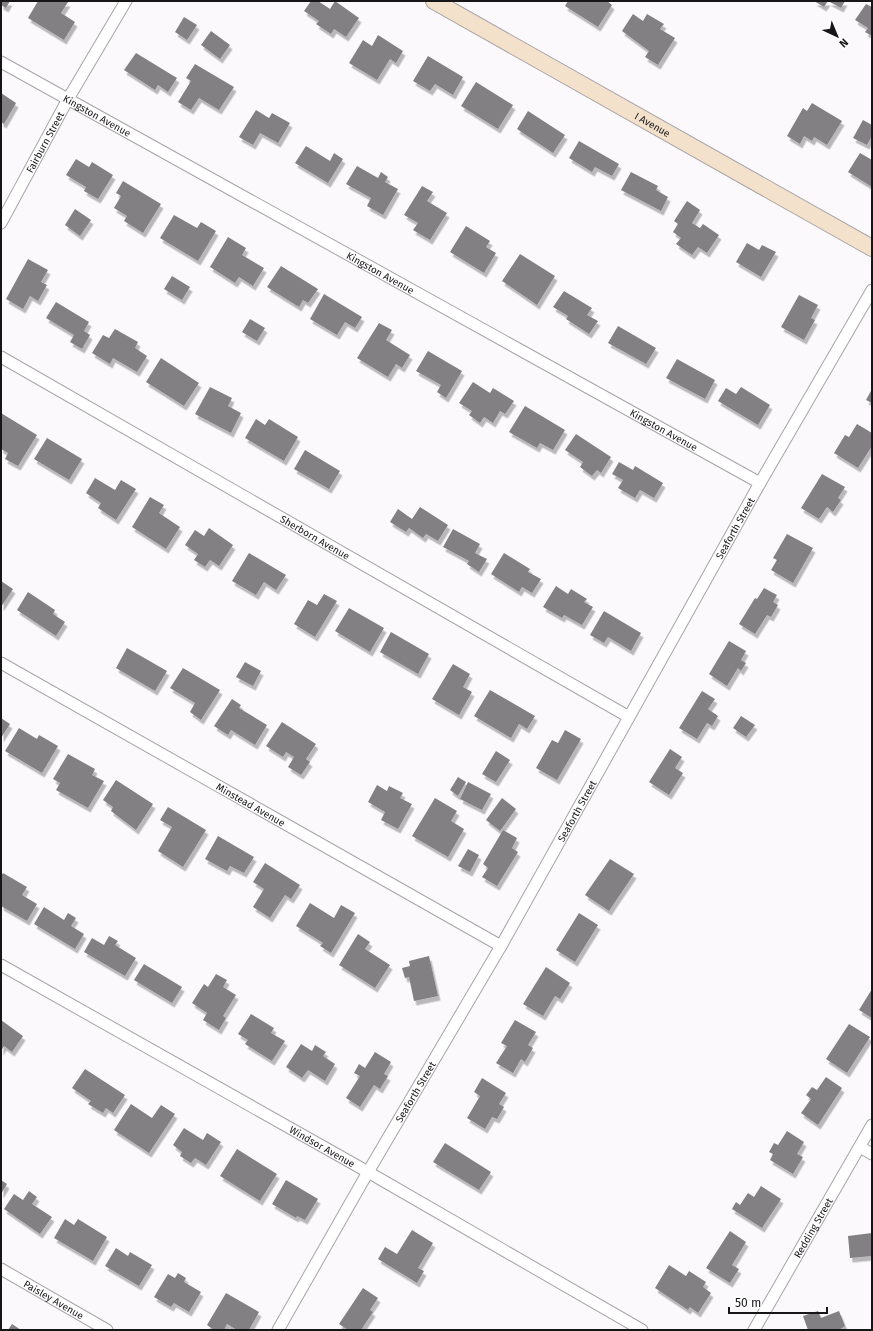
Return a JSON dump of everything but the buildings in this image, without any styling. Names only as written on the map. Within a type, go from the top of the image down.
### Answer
[{"type":"main road","name":"I Avenue","points":[[434,1],[872,248]]},
{"type":"street","name":"Fairburn Street","points":[[1,223],[68,99],[126,1]]},
{"type":"street","name":"Kingston Avenue","points":[[1,62],[760,483]]},
{"type":"street","name":"Seaforth Street","points":[[278,1330],[368,1172],[501,946],[760,483],[872,290]]},
{"type":"street","name":"Sherborn Avenue","points":[[1,357],[629,717]]},
{"type":"street","name":"Minstead Avenue","points":[[1,663],[501,946]]},
{"type":"street","name":"Windsor Avenue","points":[[1,965],[368,1172],[642,1330]]},
{"type":"street","name":"Redding Street","points":[[754,1330],[872,1125]]},
{"type":"street","points":[[860,1147],[872,1154]]},
{"type":"street","name":"Paisley Avenue","points":[[1,1270],[107,1330]]}]
